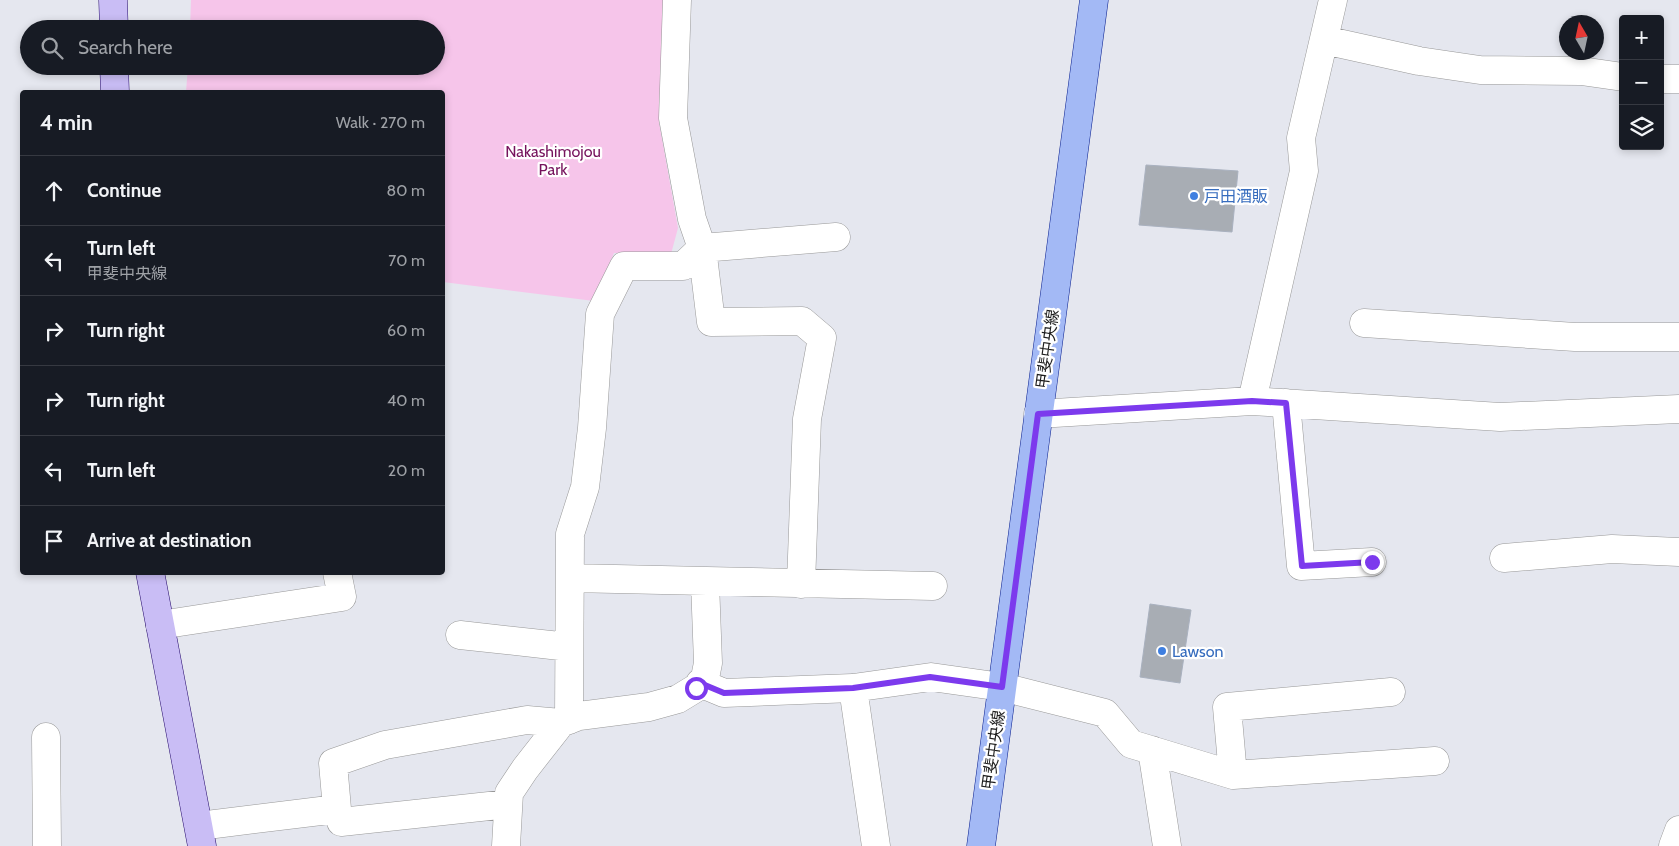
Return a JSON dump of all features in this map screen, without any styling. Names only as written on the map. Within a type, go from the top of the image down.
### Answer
[{"type":"main road","name":"甲斐中央線","points":[[980,846],[1094,0]]},
{"type":"street","points":[[113,0],[114,20]]},
{"type":"street","points":[[676,0],[673,118],[692,219],[702,248],[711,322],[802,321],[822,338],[807,419],[801,584]]},
{"type":"street","points":[[1252,401],[1304,171],[1301,138],[1333,0]]},
{"type":"street","points":[[1324,40],[1419,61],[1480,70],[1581,71],[1619,76]]},
{"type":"street","points":[[114,75],[114,90]]},
{"type":"street","points":[[1664,79],[1679,79]]},
{"type":"street","points":[[506,846],[509,793],[519,777],[565,721],[569,647],[570,534],[585,487],[592,428],[600,314],[624,266],[683,266],[702,248],[836,236]]},
{"type":"street","points":[[1364,323],[1575,337],[1679,337]]},
{"type":"street","points":[[1038,414],[1252,401],[1500,417],[1679,409]]},
{"type":"street","points":[[1286,403],[1302,566],[1372,562]]},
{"type":"street","points":[[1504,558],[1612,549],[1679,552]]},
{"type":"street","points":[[151,575],[201,836],[337,809]]},
{"type":"street","points":[[160,624],[342,597],[338,575]]},
{"type":"street","points":[[570,578],[933,586]]},
{"type":"street","points":[[508,804],[342,822],[337,809],[333,763],[384,745],[527,720],[565,721],[579,716],[649,707],[678,699],[696,688],[705,678],[708,663],[705,582]]},
{"type":"street","points":[[460,635],[569,647]]},
{"type":"street","points":[[700,683],[724,693],[853,688],[930,677],[1002,687],[1105,713],[1131,744],[1233,775],[1435,761]]},
{"type":"street","points":[[853,688],[876,846]]},
{"type":"street","points":[[1233,775],[1227,706],[1391,692]]},
{"type":"street","points":[[46,738],[47,846]]},
{"type":"street","points":[[1152,750],[1167,846]]},
{"type":"street","points":[[1674,846],[1679,830]]},
{"type":"green space","name":"Nakashimojou Park","points":[[191,0],[664,0],[659,122],[678,228],[671,254],[614,253],[594,301],[445,282],[445,90],[186,90],[187,75],[445,75],[445,20],[190,20]]},
{"type":"building","points":[[1146,165],[1238,171],[1232,232],[1139,225]]},
{"type":"building","points":[[1150,604],[1191,610],[1180,683],[1140,677]]},
{"type":"place","name":"戸田酒販","points":[[1194,196]]},
{"type":"place","name":"Lawson","points":[[1162,651]]},
{"type":"route","points":[[696,688],[700,683],[724,693],[853,688],[930,677],[1002,687],[1038,414],[1252,401],[1286,403],[1302,566],[1372,562]]}]
